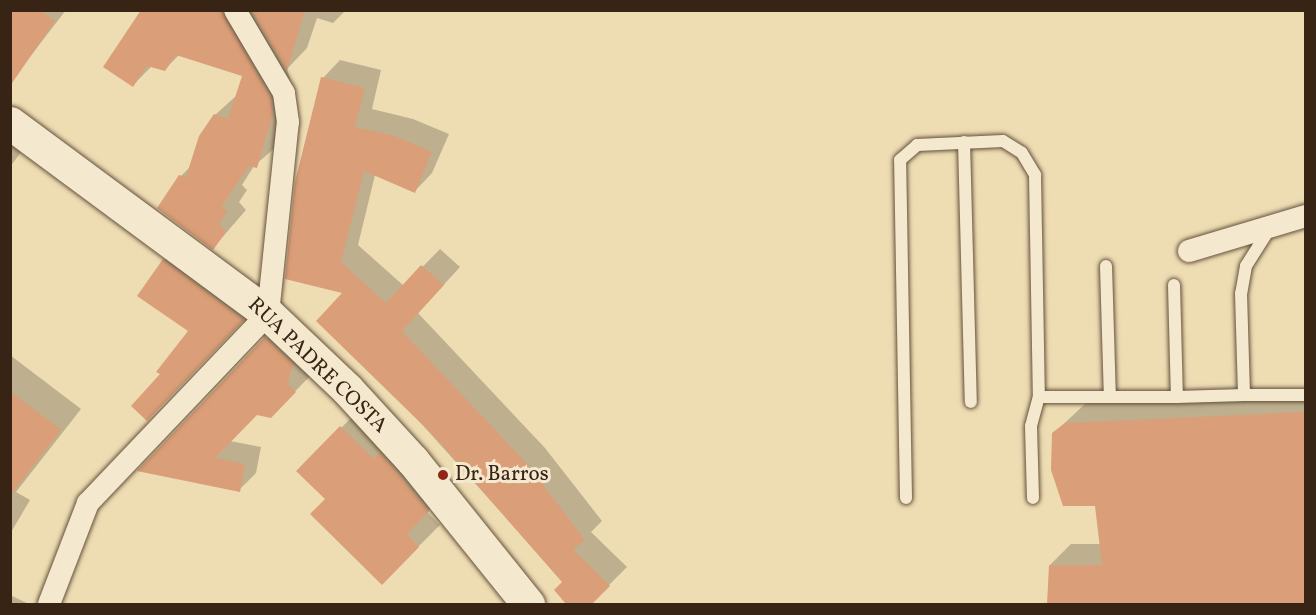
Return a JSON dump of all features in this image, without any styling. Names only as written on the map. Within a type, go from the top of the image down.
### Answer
[{"type":"street","points":[[49,604],[88,503],[268,314],[288,122],[284,93],[235,10]]},
{"type":"street","name":"RUA PADRE COSTA","points":[[10,123],[268,314],[347,389],[413,461],[528,604]]},
{"type":"street","points":[[1189,251],[1305,216]]},
{"type":"lane","points":[[906,498],[900,160],[917,145],[1003,141],[1022,153],[1035,175],[1039,397],[1031,426],[1033,498]]},
{"type":"lane","points":[[964,142],[971,402]]},
{"type":"lane","points":[[1244,395],[1241,293],[1246,266],[1271,227]]},
{"type":"lane","points":[[1106,267],[1110,397]]},
{"type":"lane","points":[[1174,285],[1177,397]]},
{"type":"lane","points":[[1039,397],[1305,395]]},
{"type":"building","points":[[10,10],[40,10],[55,21],[10,86]]},
{"type":"building","points":[[141,10],[222,10],[271,98],[273,114],[257,168],[249,166],[222,206],[227,212],[219,224],[226,232],[213,250],[157,208],[179,175],[186,177],[199,136],[214,114],[228,119],[242,76],[176,55],[165,71],[147,66],[133,87],[103,67]]},
{"type":"building","points":[[251,10],[305,10],[287,71]]},
{"type":"building","points":[[321,77],[365,88],[355,127],[395,136],[432,152],[415,193],[364,171],[341,262],[386,303],[421,265],[444,285],[402,331],[528,465],[585,540],[573,549],[610,586],[592,604],[566,604],[554,590],[562,582],[434,436],[316,321],[342,293],[285,279],[295,182]]},
{"type":"building","points":[[163,259],[244,320],[147,421],[131,406],[160,374],[156,372],[188,331],[137,296]]},
{"type":"building","points":[[265,337],[293,363],[288,384],[296,392],[271,418],[257,415],[215,458],[245,464],[240,492],[137,471]]},
{"type":"building","points":[[10,391],[61,430],[10,496]]},
{"type":"building","points":[[1305,412],[1305,604],[1047,604],[1049,565],[1102,565],[1095,506],[1063,506],[1051,470],[1052,433],[1065,423]]},
{"type":"building","points":[[340,426],[374,459],[380,452],[429,511],[407,534],[419,547],[382,585],[310,514],[325,499],[296,471]]},
{"type":"place","name":"Dr. Barros","points":[[443,475]]}]
